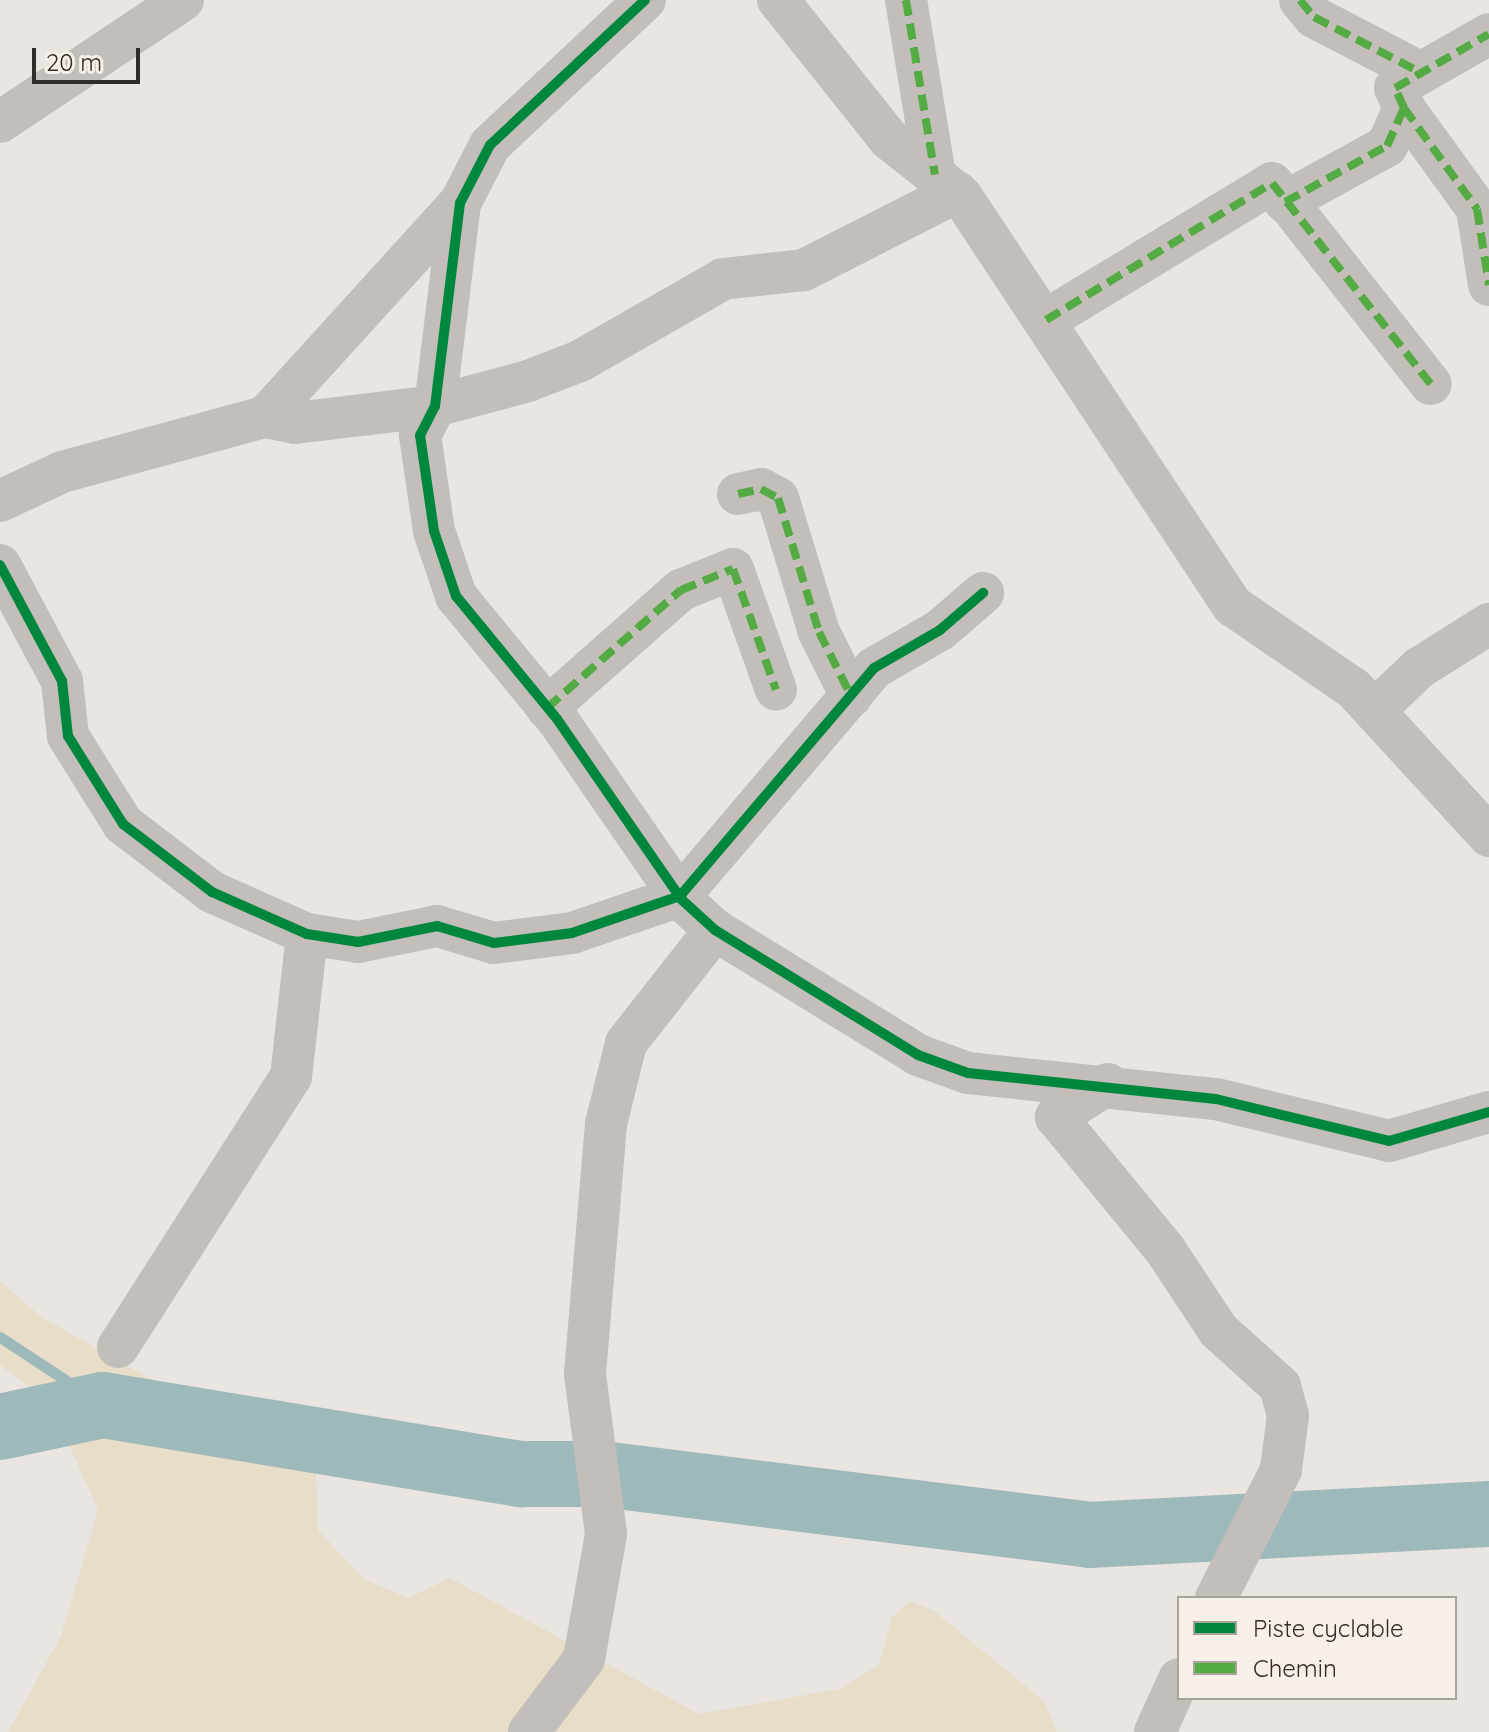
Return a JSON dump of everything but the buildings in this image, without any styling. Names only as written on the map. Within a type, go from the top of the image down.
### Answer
[{"type":"street","points":[[0,122],[183,0]]},
{"type":"street","points":[[265,417],[460,203],[490,145],[645,0]]},
{"type":"street","points":[[778,0],[889,139],[946,184],[1046,320],[1233,606],[1375,710],[1489,836]]},
{"type":"street","points":[[906,0],[946,184]]},
{"type":"street","points":[[1300,0],[1314,17],[1410,89],[1477,209],[1489,285]]},
{"type":"street","points":[[1285,202],[1387,146],[1410,89],[1489,34]]},
{"type":"street","points":[[1046,320],[1272,183],[1431,384]]},
{"type":"street","points":[[0,501],[62,472],[265,417],[295,423],[435,406],[580,361],[723,279],[804,270],[946,184]]},
{"type":"street","points":[[460,203],[435,406],[420,435],[434,531],[456,596],[547,708],[680,896],[715,930],[918,1055],[968,1073],[1108,1084],[1216,1099],[1389,1141],[1489,1112]]},
{"type":"street","points":[[738,494],[761,489],[778,498],[819,632],[851,696]]},
{"type":"street","points":[[0,565],[62,681],[68,736],[123,824],[212,892],[307,934],[358,942],[437,926],[494,943],[572,933],[680,896],[874,668],[940,630],[983,593]]},
{"type":"street","points":[[547,708],[681,590],[733,569],[776,690]]},
{"type":"street","points":[[1375,710],[1419,668],[1489,624]]},
{"type":"street","points":[[529,1732],[584,1659],[606,1534],[585,1374],[606,1124],[626,1043],[715,930]]},
{"type":"street","points":[[118,1347],[291,1077],[307,934]]},
{"type":"street","points":[[1108,1084],[1056,1117],[1166,1251],[1218,1330],[1280,1386],[1288,1415],[1281,1470],[1217,1596]]},
{"type":"street","points":[[1155,1732],[1177,1683]]},
{"type":"sand","points":[[0,1281],[40,1316],[316,1474],[318,1530],[365,1580],[408,1598],[450,1578],[699,1714],[839,1689],[879,1665],[892,1617],[910,1601],[934,1611],[1044,1701],[1057,1732],[8,1732],[61,1636],[98,1510],[50,1402],[0,1365]]},
{"type":"waterway","points":[[0,1337],[103,1405]]},
{"type":"waterway","points":[[0,1427],[103,1405],[522,1474],[602,1474],[1089,1535],[1489,1514]]},
{"type":"marked path","points":[[906,0],[935,175]]},
{"type":"marked path","points":[[1300,0],[1314,17],[1416,70]]},
{"type":"marked path","points":[[1285,202],[1387,146],[1404,108],[1395,88],[1489,34]]},
{"type":"marked path","points":[[1404,108],[1477,209],[1489,285]]},
{"type":"marked path","points":[[1046,320],[1272,183],[1431,384]]},
{"type":"marked path","points":[[738,494],[761,489],[778,498],[819,632],[851,696]]},
{"type":"marked path","points":[[547,708],[681,590],[733,569],[776,690]]},
{"type":"cycle path","points":[[645,0],[490,145],[460,203],[435,406],[420,435],[434,531],[456,596],[557,719],[681,899],[715,930],[918,1055],[968,1073],[1216,1099],[1389,1141],[1489,1112]]},
{"type":"cycle path","points":[[0,565],[62,681],[68,736],[123,824],[212,892],[307,934],[358,942],[437,926],[494,943],[572,933],[680,896],[874,668],[940,630],[983,593]]}]
